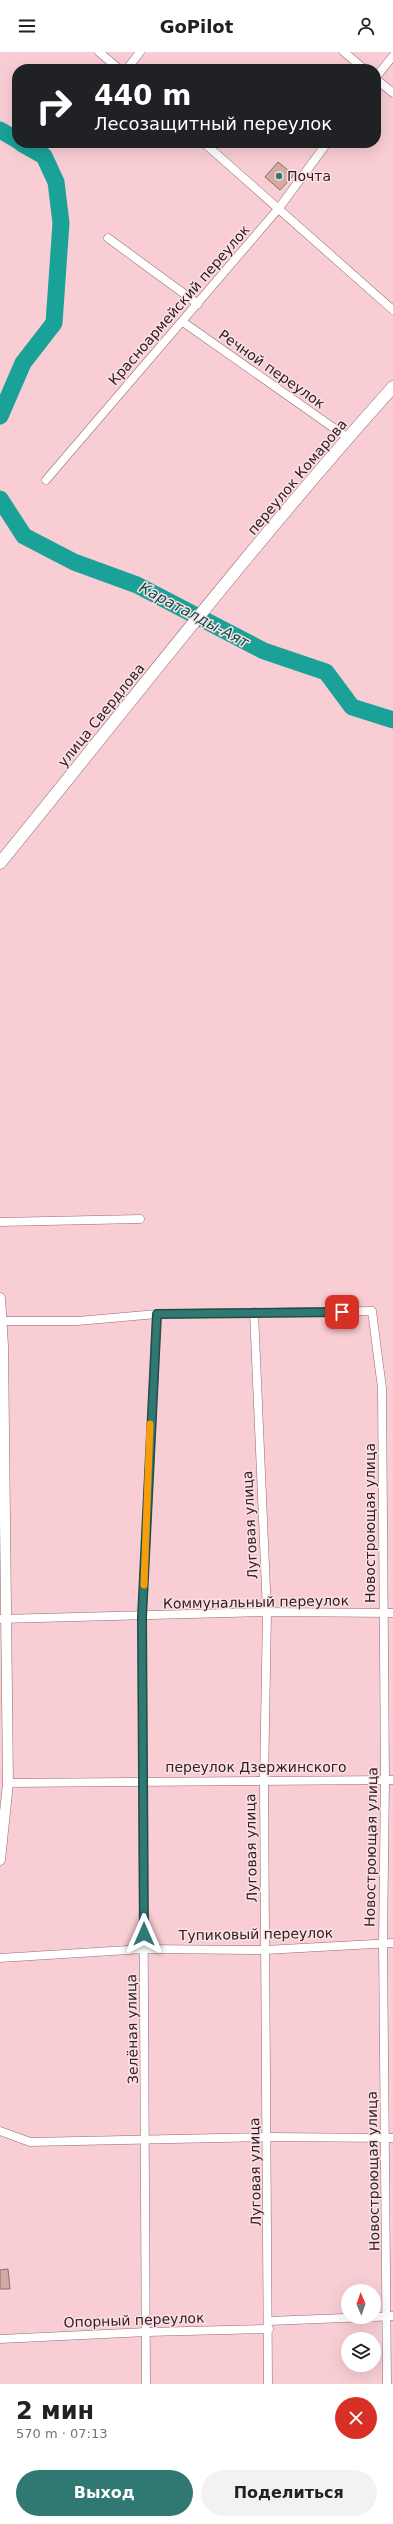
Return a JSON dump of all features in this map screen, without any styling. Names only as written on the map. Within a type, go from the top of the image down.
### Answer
[{"type":"main road","name":"переулок Комарова","points":[[225,586],[348,438],[393,388]]},
{"type":"main road","name":"улица Свердлова","points":[[0,862],[225,586]]},
{"type":"street","points":[[99,52],[113,64]]},
{"type":"street","points":[[131,64],[140,52]]},
{"type":"street","points":[[344,52],[358,64]]},
{"type":"street","points":[[381,72],[393,56]]},
{"type":"street","points":[[381,82],[393,93]]},
{"type":"street","points":[[210,148],[393,310]]},
{"type":"street","name":"Красноармейский переулок","points":[[46,480],[279,208],[323,148]]},
{"type":"street","points":[[108,238],[198,304]]},
{"type":"street","name":"Речной переулок","points":[[182,322],[348,438]]},
{"type":"street","points":[[0,1222],[140,1219]]},
{"type":"street","points":[[0,1298],[4,1783],[0,1860]]},
{"type":"street","name":"Новостроющая улица","points":[[254,1312],[372,1311],[382,1388],[384,1613],[389,1780],[383,1943],[389,2138],[390,2316],[387,2384]]},
{"type":"street","points":[[1,1321],[78,1321],[157,1314],[254,1312]]},
{"type":"street","name":"Луговая улица","points":[[254,1312],[267,1612],[264,1782],[268,2137],[268,2384]]},
{"type":"street","name":"Зелёная улица","points":[[146,2384],[147,2332],[142,1617],[157,1314]]},
{"type":"street","name":"Коммунальный переулок","points":[[3,1619],[142,1617],[267,1612],[393,1614]]},
{"type":"street","name":"переулок Дзержинского","points":[[4,1783],[389,1780]]},
{"type":"street","name":"Тупиковый переулок","points":[[0,1958],[144,1949],[265,1950],[393,1943]]},
{"type":"street","points":[[0,2132],[30,2142],[146,2141],[268,2137],[389,2138]]},
{"type":"street","name":"Опорный переулок","points":[[0,2339],[269,2325],[341,2319]]},
{"type":"building","name":"Почта","points":[[278,162],[294,175],[280,190],[265,177]]},
{"type":"building","points":[[8,2269],[10,2289],[0,2289],[0,2270]]},
{"type":"waterway","name":"Караталды-Аят","points":[[0,130],[12,137]]},
{"type":"waterway","name":"Караталды-Аят","points":[[0,416],[23,363],[54,323],[61,223],[56,182],[44,156],[30,148]]},
{"type":"waterway","name":"Караталды-Аят","points":[[0,499],[24,536],[74,562],[137,585],[264,651],[326,672],[352,707],[393,720]]},
{"type":"slow traffic","points":[[144,1585],[150,1424]]},
{"type":"place","name":"Почта","points":[[279,176]]},
{"type":"route","points":[[144,1934],[142,1617],[152,1388],[157,1314],[342,1312]]}]
